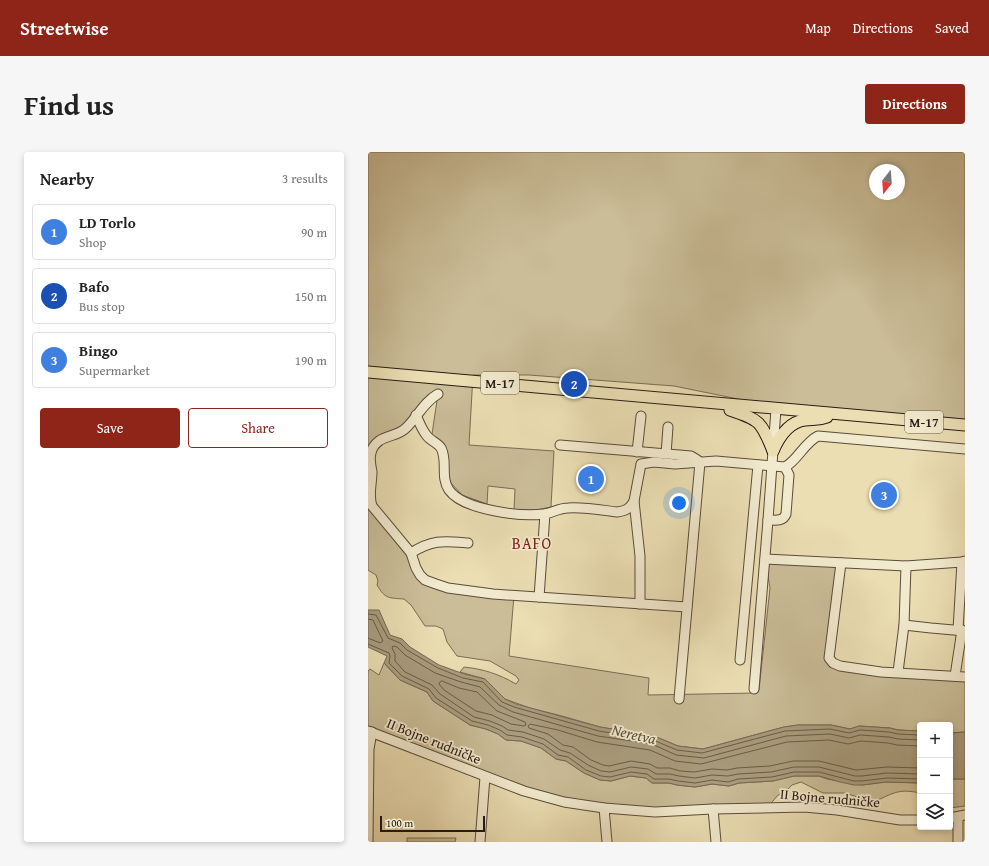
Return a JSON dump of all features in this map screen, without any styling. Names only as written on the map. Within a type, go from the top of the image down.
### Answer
[{"type":"main road","name":"M-17","points":[[368,372],[965,425]]},
{"type":"main road","points":[[712,403],[744,414],[757,422],[766,434],[773,451]]},
{"type":"main road","points":[[773,451],[782,432],[794,424],[804,420],[824,418],[833,414]]},
{"type":"street","points":[[438,394],[432,397],[403,431],[380,440],[374,445],[370,458],[372,471],[369,499],[372,506],[411,553],[416,568],[425,580],[448,588],[493,594],[687,607]]},
{"type":"street","points":[[754,689],[776,409]]},
{"type":"street","points":[[416,415],[422,430],[441,449],[444,456],[444,478],[450,492],[470,504],[507,513],[545,514],[559,509],[570,508],[620,511],[629,508],[634,501]]},
{"type":"street","points":[[637,452],[641,416]]},
{"type":"street","points":[[666,454],[668,426]]},
{"type":"street","points":[[640,604],[640,556],[634,501],[641,464],[654,462],[675,464],[716,462],[785,468],[790,465],[809,442],[818,436],[965,449]]},
{"type":"street","points":[[560,445],[691,456],[700,462]]},
{"type":"street","points":[[679,698],[700,462]]},
{"type":"street","points":[[740,660],[758,465]]},
{"type":"street","points":[[768,520],[782,520],[785,518],[789,475],[785,468]]},
{"type":"street","points":[[539,597],[545,514]]},
{"type":"street","points":[[411,553],[425,545],[441,541],[468,543]]},
{"type":"street","points":[[765,559],[906,566],[964,562],[961,630],[955,676]]},
{"type":"street","points":[[841,563],[829,658],[833,663],[845,667],[881,672],[965,677]]},
{"type":"street","points":[[898,672],[904,625],[906,566]]},
{"type":"street","points":[[904,625],[961,630]]},
{"type":"street","name":"II Bojne rudničke","points":[[368,842],[370,732],[484,777],[524,791],[564,802],[604,808],[655,812],[804,807],[837,810],[900,820],[917,820]]},
{"type":"street","name":"II Bojne rudničke","points":[[480,842],[484,777]]},
{"type":"street","points":[[604,808],[607,842]]},
{"type":"street","points":[[713,809],[716,842]]},
{"type":"street","points":[[958,816],[960,839]]},
{"type":"shaded area","points":[[368,152],[965,152],[965,421],[743,400],[674,386],[529,375],[473,375],[469,445],[554,451],[551,507],[536,510],[514,510],[515,489],[488,486],[487,504],[462,495],[451,483],[446,473],[445,449],[432,434],[438,394],[407,427],[374,445],[369,499],[425,580],[514,595],[509,656],[649,678],[648,695],[756,693],[759,690],[770,588],[765,559],[841,563],[835,612],[833,663],[965,677],[965,732],[953,733],[953,722],[917,722],[917,731],[859,726],[850,729],[831,725],[798,725],[784,727],[703,749],[678,746],[654,736],[600,727],[530,708],[505,699],[485,679],[460,672],[464,667],[497,675],[516,684],[519,680],[516,676],[490,661],[457,656],[447,642],[443,629],[436,626],[425,626],[411,605],[404,599],[391,598],[382,593],[377,585],[378,581],[376,575],[368,570]]},
{"type":"shaded area","points":[[384,663],[400,680],[427,692],[433,701],[470,725],[498,734],[506,740],[521,741],[541,748],[556,759],[566,761],[584,773],[600,780],[611,781],[630,776],[646,778],[652,783],[669,783],[695,787],[712,784],[729,786],[739,783],[773,781],[794,776],[819,776],[827,779],[862,785],[886,782],[917,783],[917,793],[906,791],[895,793],[873,802],[845,793],[823,793],[801,782],[792,785],[783,794],[778,795],[768,807],[678,811],[564,802],[368,731],[368,671],[370,669],[379,675]]},
{"type":"shaded area","points":[[953,779],[965,779],[965,806],[953,808]]},
{"type":"shaded area","points":[[407,838],[456,838],[455,842],[407,842]]},
{"type":"water","name":"Neretva","points":[[368,610],[379,610],[390,635],[402,639],[410,647],[439,665],[464,674],[485,679],[505,699],[516,704],[600,727],[654,736],[678,746],[703,749],[784,727],[798,725],[831,725],[850,729],[859,726],[917,731],[917,783],[886,782],[854,785],[819,776],[794,776],[773,781],[739,783],[729,786],[712,784],[695,787],[669,783],[652,783],[646,778],[630,776],[611,781],[600,780],[584,773],[566,761],[556,759],[541,748],[521,741],[506,740],[498,734],[486,729],[470,725],[433,701],[427,692],[400,680],[384,663],[387,656],[368,647]]},
{"type":"water","points":[[965,732],[965,779],[953,779],[953,733]]},
{"type":"place","name":"Bafo","points":[[574,384]]},
{"type":"place","name":"LD Torlo","points":[[591,479]]},
{"type":"place","name":"Bingo","points":[[884,495]]},
{"type":"district","name":"BAFO","points":[[532,543]]}]
